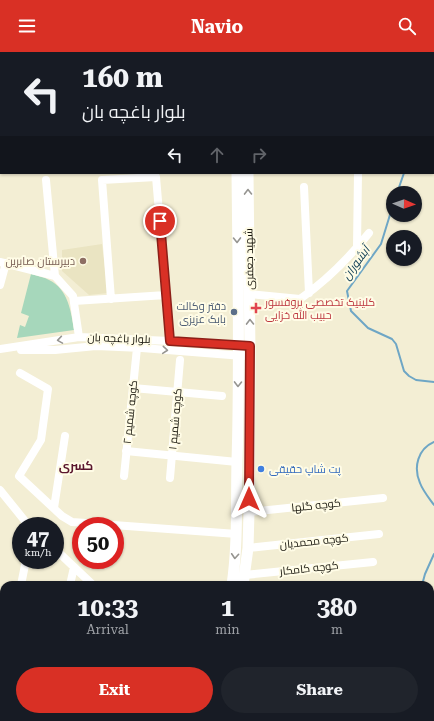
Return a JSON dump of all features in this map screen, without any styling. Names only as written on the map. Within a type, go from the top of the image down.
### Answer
[{"type":"main road","name":"شهید جعفری","points":[[232,581],[236,534],[237,462],[234,350],[237,174]]},
{"type":"main road","name":"شهید جعفری","points":[[244,580],[248,548],[249,512],[250,351],[248,174]]},
{"type":"street","points":[[357,247],[358,174]]},
{"type":"street","points":[[111,299],[102,180],[156,177],[170,341]]},
{"type":"street","points":[[46,180],[55,276]]},
{"type":"street","points":[[304,187],[309,293]]},
{"type":"street","points":[[249,294],[300,299],[318,287],[357,247],[368,232]]},
{"type":"street","points":[[0,285],[3,262],[55,276],[73,296],[79,337]]},
{"type":"street","points":[[74,301],[166,295]]},
{"type":"street","name":"بلوار باغچه بان","points":[[0,349],[79,337],[170,341],[234,350]]},
{"type":"street","name":"بلوار باغچه بان","points":[[0,349],[55,350],[96,346],[234,350]]},
{"type":"street","name":"کوچه شمیم ۲","points":[[124,476],[137,348]]},
{"type":"street","points":[[234,350],[250,351]]},
{"type":"street","name":"کوچه شمیم ۱","points":[[170,478],[180,360]]},
{"type":"street","points":[[20,373],[48,389],[41,440],[19,476],[62,516],[72,522],[236,534]]},
{"type":"street","points":[[133,388],[222,396]]},
{"type":"street","points":[[54,508],[65,436]]},
{"type":"street","points":[[126,451],[237,462]]},
{"type":"street","points":[[0,490],[22,517]]},
{"type":"street","name":"کوچه گلها","points":[[249,512],[383,498]]},
{"type":"street","name":"کوچه محمدیان","points":[[248,548],[379,534]]},
{"type":"street","points":[[64,558],[72,565]]},
{"type":"street","name":"کوچه کامکار","points":[[244,580],[373,562]]},
{"type":"street","points":[[22,581],[24,569]]},
{"type":"street","points":[[71,581],[74,569]]},
{"type":"street","points":[[76,569],[89,581]]},
{"type":"shaded area","name":"دبیرستان صابرین","points":[[102,244],[108,293],[89,295],[62,271],[62,250]]},
{"type":"green space","points":[[31,274],[47,279],[60,289],[68,301],[74,330],[17,338],[20,325],[25,327],[29,316],[21,313]]},
{"type":"waterway","name":"آبشوران","points":[[399,186],[404,174]]},
{"type":"waterway","name":"آبشوران","points":[[388,222],[381,244],[347,291],[351,311],[368,328],[392,339],[396,344],[404,371],[409,376],[416,380],[434,382]]},
{"type":"waterway","name":"آبشوران","points":[[434,442],[424,449],[418,459],[417,465],[418,477],[421,486],[434,505]]},
{"type":"waterway","name":"آبشوران","points":[[423,581],[434,554]]},
{"type":"place","name":"دبیرستان صابرین","points":[[83,261]]},
{"type":"place","name":"کلینیک تخصصی پروفسور حبیب الله خزایی","points":[[256,308]]},
{"type":"place","name":"دفتر وکالت بابک عزیزی","points":[[234,312]]},
{"type":"place","name":"پت شاپ حقیقی","points":[[261,469]]},
{"type":"district","name":"کسری","points":[[76,466]]},
{"type":"route","points":[[160,221],[170,341],[250,346],[249,499]]}]
